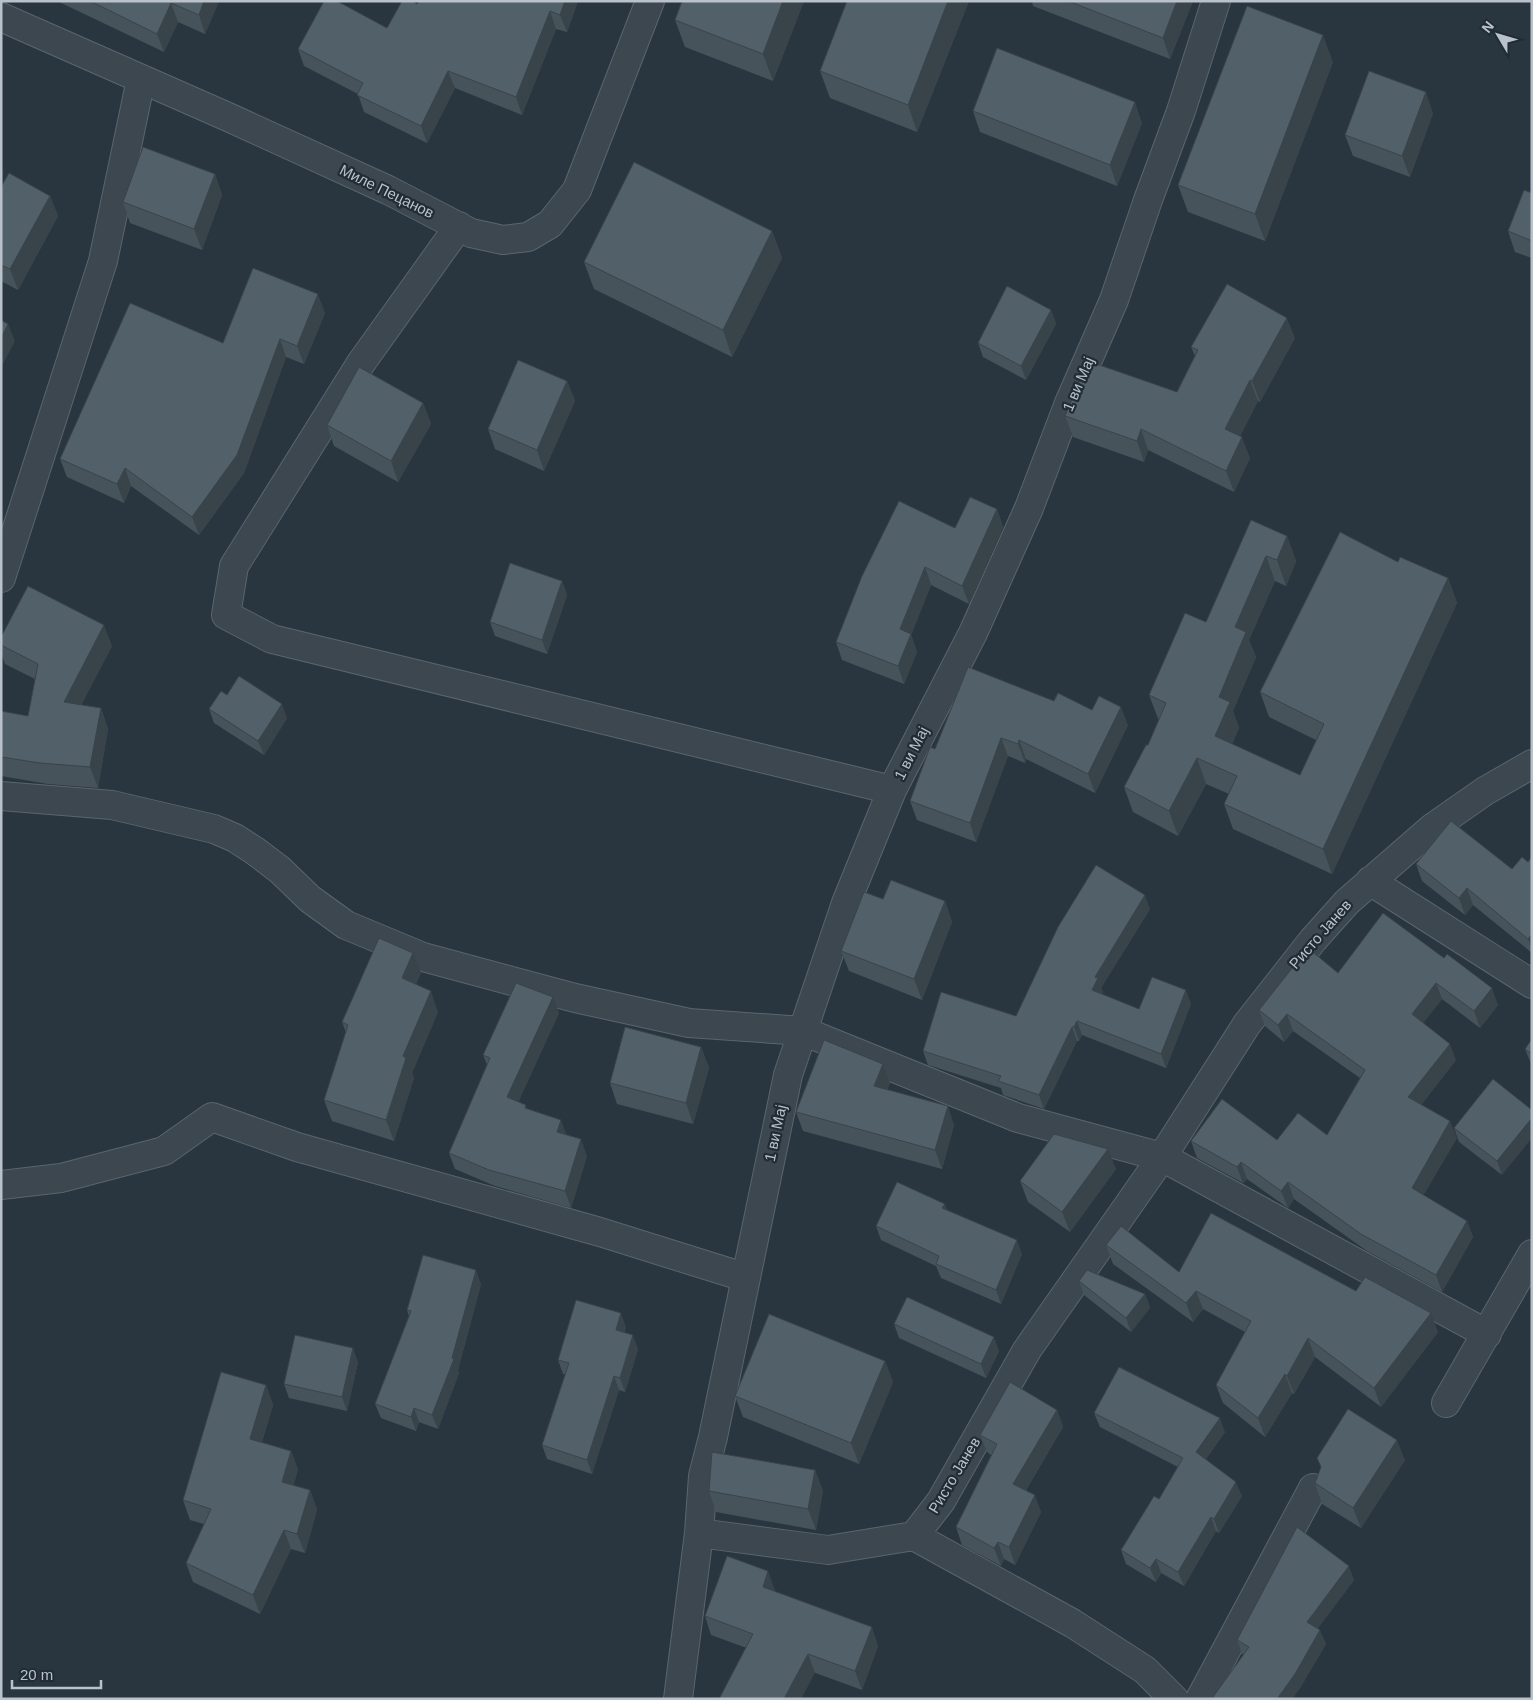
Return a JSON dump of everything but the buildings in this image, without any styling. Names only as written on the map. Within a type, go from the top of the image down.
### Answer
[{"type":"street","name":"Миле Пецанов","points":[[1,17],[379,186],[471,232],[503,240],[528,237],[550,224],[577,190],[650,1]]},
{"type":"street","name":"1 ви Мај","points":[[678,1699],[699,1533],[703,1476],[713,1437],[744,1277],[788,1075],[846,903],[892,790],[973,633],[1029,508],[1069,403],[1114,300],[1181,111],[1216,1]]},
{"type":"street","points":[[1,578],[103,261],[141,79]]},
{"type":"street","points":[[459,226],[361,363],[234,566],[226,615],[272,639],[892,790]]},
{"type":"street","name":"Ристо Јанев","points":[[914,1536],[941,1501],[1028,1350],[1162,1157],[1247,1024],[1313,940],[1347,902],[1432,828],[1485,791],[1532,764]]},
{"type":"street","points":[[1,796],[112,805],[214,829],[235,838],[255,851],[280,870],[310,899],[346,925],[423,957],[575,998],[689,1023],[803,1031],[1018,1118],[1162,1157],[1487,1334]]},
{"type":"street","points":[[1370,881],[1532,984]]},
{"type":"street","points":[[1,1185],[61,1178],[164,1152],[212,1117],[297,1147],[600,1232],[744,1277]]},
{"type":"street","points":[[1446,1403],[1532,1254]]},
{"type":"street","points":[[1200,1699],[1313,1488]]},
{"type":"street","points":[[699,1533],[828,1550],[914,1536],[1072,1623],[1145,1670],[1174,1699]]}]
